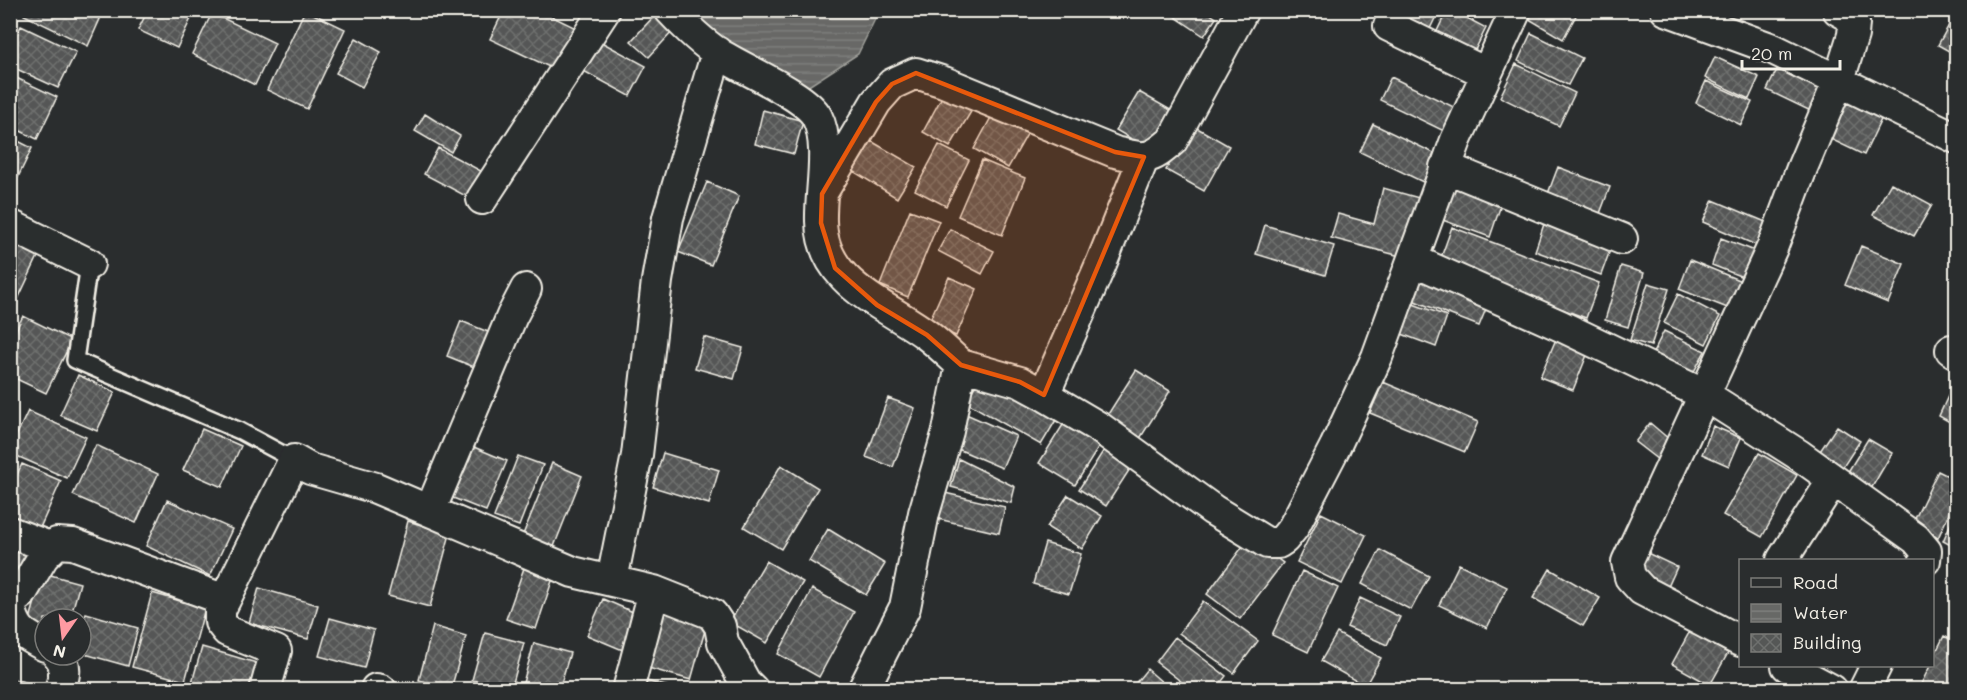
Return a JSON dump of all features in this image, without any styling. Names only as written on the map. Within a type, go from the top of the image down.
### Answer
[{"type":"street","points":[[482,199],[605,10]]},
{"type":"street","points":[[670,10],[685,26],[717,52],[800,99],[816,115],[823,140],[821,223],[825,249],[835,268],[877,305],[927,335],[961,365],[1020,382],[1044,395],[1100,428],[1213,510],[1267,543],[1278,543],[1293,528],[1335,447],[1377,357],[1445,167],[1516,10]]},
{"type":"street","points":[[822,194],[876,102],[892,84],[916,73],[944,82],[1114,152],[1137,157],[1155,156],[1172,141],[1243,10]]},
{"type":"street","points":[[1666,10],[1773,49],[1956,138]]},
{"type":"street","points":[[1738,635],[1642,590],[1630,576],[1627,562],[1772,248],[1839,80],[1853,35],[1854,23],[1838,10]]},
{"type":"street","points":[[1389,26],[1486,73]]},
{"type":"street","points":[[612,580],[636,455],[657,281],[668,218],[717,52]]},
{"type":"street","points":[[1044,395],[1101,264],[1144,157]]},
{"type":"street","points":[[1445,167],[1622,239]]},
{"type":"street","points":[[10,225],[89,264]]},
{"type":"street","points":[[1413,260],[1561,326],[1705,395],[1799,455],[1916,539],[1926,551],[1925,559]]},
{"type":"street","points":[[430,511],[512,316],[526,290]]},
{"type":"street","points":[[862,690],[905,607],[924,513],[948,432],[961,365]]},
{"type":"street","points":[[265,690],[276,651],[227,631],[220,622],[220,610],[294,460],[310,469],[376,488],[573,572],[654,591],[712,614],[720,626],[723,642],[728,652],[745,682],[753,690]]},
{"type":"street","points":[[1783,559],[1833,480]]},
{"type":"street","points":[[10,532],[52,548]]},
{"type":"street","points":[[10,602],[21,594],[43,557],[57,543],[73,544],[225,600]]},
{"type":"street","points":[[628,690],[654,591]]},
{"type":"street","points":[[10,607],[15,625],[33,639]]},
{"type":"street","points":[[60,690],[65,667]]},
{"type":"street","points":[[1789,667],[1832,690]]},
{"type":"street","points":[[1864,690],[1876,667]]},
{"type":"lane","points":[[89,264],[75,360],[240,431],[294,460]]},
{"type":"highlighted area","points":[[916,73],[1115,152],[1144,157],[1044,395],[1020,382],[961,365],[927,335],[877,305],[835,268],[821,223],[822,194],[876,102],[892,84]]},
{"type":"water","points":[[667,11],[879,11],[858,54],[804,89]]},
{"type":"building","points":[[26,10],[83,10],[100,19],[88,46],[24,15]]},
{"type":"building","points":[[148,10],[195,10],[177,48],[138,30]]},
{"type":"building","points":[[305,10],[345,29],[307,109],[267,90]]},
{"type":"building","points":[[504,10],[539,10],[580,30],[560,72],[490,39]]},
{"type":"building","points":[[1165,10],[1204,10],[1216,18],[1204,36]]},
{"type":"building","points":[[1372,10],[1439,10],[1425,39]]},
{"type":"building","points":[[1447,10],[1452,10],[1486,28],[1469,62],[1431,44]]},
{"type":"building","points":[[1534,10],[1579,10],[1563,39],[1529,19]]},
{"type":"building","points":[[212,13],[275,43],[255,85],[192,54]]},
{"type":"building","points":[[655,15],[673,31],[649,57],[631,41]]},
{"type":"building","points":[[1953,18],[1956,19],[1956,55],[1938,45]]},
{"type":"building","points":[[21,26],[76,52],[58,88],[10,66],[10,47]]},
{"type":"building","points":[[1531,33],[1582,58],[1568,85],[1518,61]]},
{"type":"building","points":[[592,37],[646,66],[630,96],[576,67]]},
{"type":"building","points":[[356,38],[381,52],[362,87],[336,73]]},
{"type":"building","points":[[1784,55],[1835,80],[1819,115],[1767,90]]},
{"type":"building","points":[[1715,57],[1759,77],[1749,99],[1705,78]]},
{"type":"building","points":[[1516,64],[1575,93],[1559,126],[1500,97]]},
{"type":"building","points":[[10,75],[57,97],[37,139],[10,126]]},
{"type":"building","points":[[1391,77],[1458,109],[1446,132],[1380,100]]},
{"type":"building","points":[[1706,81],[1752,102],[1741,125],[1696,103]]},
{"type":"building","points":[[1847,88],[1887,107],[1864,155],[1824,136]]},
{"type":"building","points":[[945,91],[972,110],[950,147],[923,132]]},
{"type":"building","points":[[1139,92],[1174,112],[1152,151],[1116,130]]},
{"type":"building","points":[[763,110],[803,121],[794,154],[755,144]]},
{"type":"building","points":[[995,110],[1030,129],[1008,168],[974,149]]},
{"type":"building","points":[[425,114],[460,136],[451,152],[415,131]]},
{"type":"building","points":[[1373,124],[1436,154],[1423,182],[1360,152]]},
{"type":"building","points":[[1192,125],[1229,146],[1204,191],[1166,170]]},
{"type":"building","points":[[10,137],[32,148],[10,194]]},
{"type":"building","points":[[871,141],[916,167],[897,198],[853,171]]},
{"type":"building","points":[[939,145],[969,160],[946,206],[915,190]]},
{"type":"building","points":[[438,148],[492,177],[479,203],[424,174]]},
{"type":"building","points":[[982,160],[1025,178],[1002,235],[958,216]]},
{"type":"building","points":[[1558,167],[1610,187],[1599,216],[1547,196]]},
{"type":"building","points":[[1449,180],[1502,202],[1490,237],[1437,218]]},
{"type":"building","points":[[707,182],[739,196],[711,265],[678,252]]},
{"type":"building","points":[[1891,183],[1932,205],[1914,236],[1873,215]]},
{"type":"building","points":[[1383,188],[1419,198],[1404,257],[1331,238],[1338,214],[1374,224]]},
{"type":"building","points":[[1713,200],[1768,223],[1758,246],[1703,222]]},
{"type":"building","points":[[910,210],[939,221],[908,297],[880,285]]},
{"type":"building","points":[[1546,218],[1613,242],[1601,275],[1535,251]]},
{"type":"building","points":[[1265,225],[1334,246],[1325,275],[1256,254]]},
{"type":"building","points":[[1452,227],[1599,283],[1586,318],[1439,263]]},
{"type":"building","points":[[950,229],[994,251],[982,274],[938,251]]},
{"type":"building","points":[[10,236],[41,250],[11,314],[10,314]]},
{"type":"building","points":[[1721,238],[1755,251],[1745,278],[1712,265]]},
{"type":"building","points":[[1861,246],[1904,264],[1888,303],[1845,285]]},
{"type":"building","points":[[1690,260],[1741,281],[1730,309],[1679,289]]},
{"type":"building","points":[[1621,266],[1644,273],[1628,327],[1605,320]]},
{"type":"building","points":[[1418,270],[1490,299],[1479,326],[1407,298]]},
{"type":"building","points":[[949,277],[977,289],[956,336],[928,324]]},
{"type":"building","points":[[1648,283],[1669,289],[1651,346],[1630,340]]},
{"type":"building","points":[[1678,294],[1720,316],[1706,344],[1664,323]]},
{"type":"building","points":[[1410,303],[1447,316],[1436,347],[1399,333]]},
{"type":"building","points":[[23,316],[72,340],[46,393],[10,376],[10,342]]},
{"type":"building","points":[[461,321],[498,336],[484,371],[447,356]]},
{"type":"building","points":[[1664,331],[1705,351],[1691,377],[1651,357]]},
{"type":"building","points":[[1559,332],[1591,345],[1573,390],[1540,377]]},
{"type":"building","points":[[704,337],[743,348],[734,379],[695,368]]},
{"type":"building","points":[[1136,370],[1170,391],[1139,440],[1105,419]]},
{"type":"building","points":[[983,372],[1059,415],[1041,445],[966,402]]},
{"type":"building","points":[[78,375],[115,392],[97,431],[60,415]]},
{"type":"building","points":[[1383,382],[1478,422],[1465,452],[1370,413]]},
{"type":"building","points":[[1953,385],[1956,387],[1955,425],[1939,416]]},
{"type":"building","points":[[888,398],[915,408],[893,467],[866,457]]},
{"type":"building","points":[[28,411],[86,437],[67,478],[10,453]]},
{"type":"building","points":[[966,414],[1016,436],[1002,468],[951,446]]},
{"type":"building","points":[[1066,420],[1102,442],[1075,485],[1039,463]]},
{"type":"building","points":[[1650,423],[1676,445],[1662,463],[1635,442]]},
{"type":"building","points":[[1713,426],[1741,438],[1729,466],[1702,454]]},
{"type":"building","points":[[1837,426],[1860,441],[1839,473],[1816,457]]},
{"type":"building","points":[[202,429],[241,446],[222,487],[183,470]]},
{"type":"building","points":[[1868,439],[1892,453],[1871,489],[1846,475]]},
{"type":"building","points":[[1109,442],[1137,458],[1106,506],[1079,489]]},
{"type":"building","points":[[96,445],[158,474],[136,523],[73,495]]},
{"type":"building","points":[[469,445],[507,461],[486,511],[448,496]]},
{"type":"building","points":[[663,453],[719,470],[709,504],[653,487]]},
{"type":"building","points":[[1759,453],[1797,475],[1762,537],[1723,515]]},
{"type":"building","points":[[518,456],[543,465],[519,526],[494,517]]},
{"type":"building","points":[[959,459],[1015,487],[1011,503],[951,487]]},
{"type":"building","points":[[552,463],[582,476],[553,549],[522,537]]},
{"type":"building","points":[[22,464],[61,481],[39,530],[10,517],[10,489]]},
{"type":"building","points":[[781,465],[818,488],[781,549],[744,527]]},
{"type":"building","points":[[1938,471],[1956,480],[1956,498],[1938,538],[1912,525]]},
{"type":"building","points":[[945,493],[1005,507],[999,533],[938,519]]},
{"type":"building","points":[[1068,495],[1102,516],[1082,549],[1047,527]]},
{"type":"building","points":[[167,500],[232,529],[210,576],[146,546]]},
{"type":"building","points":[[1956,512],[1956,548],[1943,541]]},
{"type":"building","points":[[1321,513],[1366,535],[1342,584],[1297,562]]},
{"type":"building","points":[[408,521],[450,534],[430,607],[388,596]]},
{"type":"building","points":[[828,529],[885,564],[866,595],[809,561]]},
{"type":"building","points":[[1249,538],[1283,563],[1240,619],[1207,594]]},
{"type":"building","points":[[10,543],[28,551],[15,580],[10,578]]},
{"type":"building","points":[[1045,543],[1081,554],[1069,594],[1033,584]]},
{"type":"building","points":[[1380,550],[1429,576],[1411,610],[1362,584]]},
{"type":"building","points":[[1641,550],[1677,567],[1667,589],[1631,573]]},
{"type":"building","points":[[766,561],[803,582],[767,643],[730,622]]},
{"type":"building","points":[[1459,564],[1507,587],[1487,628],[1439,605]]},
{"type":"building","points":[[524,568],[553,578],[536,629],[506,619]]},
{"type":"building","points":[[1550,569],[1600,598],[1583,626],[1533,598]]},
{"type":"building","points":[[1302,571],[1338,588],[1308,652],[1272,635]]},
{"type":"building","points":[[43,573],[80,583],[73,607],[33,607]]},
{"type":"building","points":[[259,588],[318,605],[308,639],[249,623]]},
{"type":"building","points":[[812,589],[854,612],[819,677],[778,654]]},
{"type":"building","points":[[152,593],[205,608],[185,681],[132,667]]},
{"type":"building","points":[[1360,598],[1400,617],[1387,645],[1347,627]]},
{"type":"building","points":[[603,599],[640,615],[625,651],[587,635]]},
{"type":"building","points":[[1203,601],[1258,641],[1234,673],[1179,633]]},
{"type":"building","points":[[657,608],[707,623],[691,680],[641,666]]},
{"type":"building","points":[[33,609],[33,632],[27,630]]},
{"type":"building","points":[[93,615],[138,628],[128,666],[93,656]]},
{"type":"building","points":[[330,618],[374,630],[364,668],[319,656]]},
{"type":"building","points":[[433,626],[466,636],[451,689],[419,680]]},
{"type":"building","points":[[1690,631],[1728,653],[1710,685],[1672,664]]},
{"type":"building","points":[[485,633],[524,643],[511,690],[472,680]]},
{"type":"building","points":[[1337,633],[1381,658],[1365,686],[1321,661]]},
{"type":"building","points":[[1944,636],[1956,642],[1956,679],[1951,690],[1918,690],[1930,667],[1934,667],[1934,656]]},
{"type":"building","points":[[1175,637],[1226,676],[1215,690],[1192,690],[1156,662]]},
{"type":"building","points":[[534,643],[570,653],[559,690],[521,690]]},
{"type":"building","points":[[202,647],[260,664],[253,690],[203,690],[191,686]]},
{"type":"building","points":[[1147,669],[1171,690],[1130,690]]},
{"type":"building","points":[[10,678],[53,690],[10,690]]},
{"type":"building","points":[[642,680],[681,690],[640,690]]}]
